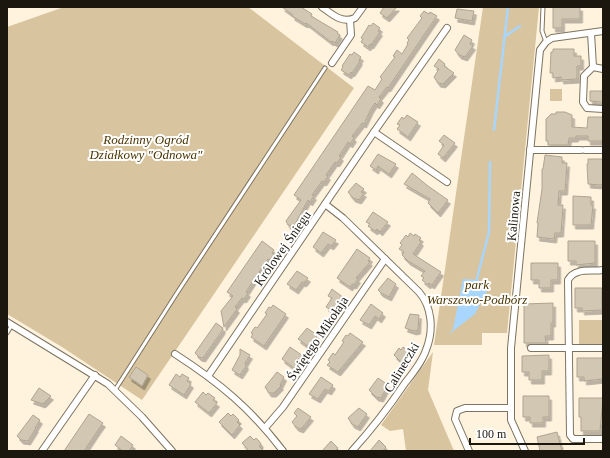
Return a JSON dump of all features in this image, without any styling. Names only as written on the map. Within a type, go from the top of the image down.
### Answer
[{"type":"street","points":[[322,7],[340,19],[350,20],[355,18],[363,7]]},
{"type":"street","points":[[332,63],[351,35],[350,20]]},
{"type":"street","name":"Królowej Śniegu","points":[[208,376],[374,132],[447,28]]},
{"type":"street","points":[[546,42],[552,38],[603,31]]},
{"type":"street","points":[[591,33],[593,67],[584,76],[583,104],[588,109],[603,109]]},
{"type":"street","name":"Kalinowa","points":[[525,451],[511,420],[511,348],[540,54],[546,42]]},
{"type":"street","points":[[593,67],[603,69]]},
{"type":"street","points":[[374,132],[447,182]]},
{"type":"street","points":[[530,150],[603,150]]},
{"type":"street","name":"Calineczki","points":[[325,204],[343,218],[419,292],[427,303],[430,322],[427,348],[419,363],[392,402],[352,451]]},
{"type":"street","name":"Świętego Mikołaja","points":[[265,428],[283,407],[385,259]]},
{"type":"street","points":[[603,270],[579,271],[570,277],[570,435],[573,439],[603,439]]},
{"type":"street","points":[[10,324],[95,375],[115,391],[142,417],[172,451]]},
{"type":"street","points":[[531,348],[603,348]]},
{"type":"street","points":[[175,354],[208,376],[250,411],[283,451]]},
{"type":"street","points":[[42,451],[95,375]]},
{"type":"street","points":[[469,451],[455,419],[457,411],[465,408],[511,408]]},
{"type":"lane","points":[[544,7],[542,31],[546,42]]},
{"type":"lane","points":[[115,391],[177,293],[325,68]]},
{"type":"lane","points":[[7,332],[10,324]]},
{"type":"green space","name":"Rodzinny Ogród Działkowy \"Odnowa\"","points":[[64,7],[248,7],[354,88],[142,400],[62,347],[7,314],[7,27]]},
{"type":"green space","name":"park Warszewo-Podbórz","points":[[483,7],[539,7],[507,333],[482,333],[482,345],[434,345]]},
{"type":"green space","points":[[550,89],[562,89],[562,101],[550,101]]},
{"type":"green space","points":[[579,320],[603,320],[603,346],[579,346]]},
{"type":"green space","points":[[433,352],[428,390],[454,451],[406,451],[403,429],[390,431],[381,425]]},
{"type":"water","points":[[463,279],[479,280],[487,291],[475,314],[448,335],[453,329]]},
{"type":"building","points":[[282,7],[301,7],[312,14],[311,16],[338,32],[337,33],[340,35],[335,43],[332,41],[331,42],[306,23],[305,24],[292,16],[293,15]]},
{"type":"building","points":[[384,7],[397,7],[387,18],[380,13]]},
{"type":"building","points":[[553,7],[580,7],[580,19],[562,19],[562,28],[553,28]]},
{"type":"building","points":[[457,9],[474,11],[472,21],[455,18]]},
{"type":"building","points":[[424,11],[429,14],[430,12],[437,16],[388,88],[387,87],[379,97],[381,99],[377,105],[375,103],[364,124],[362,123],[352,136],[354,138],[350,144],[348,142],[339,156],[341,157],[337,163],[335,162],[326,175],[328,176],[324,182],[322,181],[312,195],[314,196],[310,202],[308,200],[294,226],[288,225],[286,221],[301,200],[294,195],[368,86],[375,90],[382,79],[380,77],[395,57],[393,56],[397,50],[402,54],[408,44],[407,43],[409,40],[407,38],[422,18],[420,16]]},
{"type":"building","points":[[373,23],[380,28],[378,31],[380,32],[368,47],[361,42],[363,39],[361,38],[369,25],[371,26]]},
{"type":"building","points":[[464,35],[472,40],[470,44],[473,46],[465,57],[459,55],[455,50]]},
{"type":"building","points":[[553,49],[574,49],[574,56],[581,56],[581,66],[577,66],[577,79],[561,80],[561,77],[553,78],[553,73],[550,73],[551,52],[553,52]]},
{"type":"building","points":[[354,52],[361,57],[352,73],[351,72],[349,75],[341,70],[350,54],[352,55]]},
{"type":"building","points":[[439,59],[445,64],[444,66],[454,73],[443,84],[438,83],[434,77],[439,69],[434,66]]},
{"type":"building","points":[[590,91],[603,91],[603,102],[590,101]]},
{"type":"building","points":[[556,112],[565,112],[572,115],[572,127],[587,128],[588,117],[603,117],[603,141],[588,141],[588,136],[576,136],[576,138],[569,138],[568,145],[548,145],[548,141],[546,141],[546,119],[551,114],[556,114]]},
{"type":"building","points":[[407,115],[418,122],[408,137],[397,129],[400,125],[397,124],[402,117],[404,119]]},
{"type":"building","points":[[444,135],[455,143],[443,158],[438,154],[444,145],[439,141]]},
{"type":"building","points":[[378,154],[396,164],[389,174],[378,166],[376,170],[370,166]]},
{"type":"building","points":[[545,155],[562,157],[562,163],[567,163],[565,191],[559,191],[558,205],[563,205],[561,233],[555,233],[554,239],[537,237],[537,223],[542,189],[542,169]]},
{"type":"building","points":[[588,159],[603,159],[603,184],[588,184]]},
{"type":"building","points":[[412,173],[448,200],[438,213],[428,203],[430,199],[404,184]]},
{"type":"building","points":[[356,183],[364,189],[361,192],[364,193],[359,200],[353,198],[348,192]]},
{"type":"building","points":[[573,196],[591,197],[591,205],[593,205],[591,225],[573,225]]},
{"type":"building","points":[[373,212],[388,222],[380,232],[377,229],[375,231],[368,226],[370,224],[366,222]]},
{"type":"building","points":[[323,232],[336,240],[331,246],[328,244],[321,253],[313,247]]},
{"type":"building","points":[[410,233],[421,238],[419,240],[421,242],[413,254],[441,272],[432,285],[429,283],[428,285],[422,280],[424,278],[421,276],[425,271],[408,261],[402,255],[404,252],[399,249],[402,245],[400,243],[406,235],[408,237]]},
{"type":"building","points":[[262,241],[274,250],[272,253],[274,254],[270,260],[268,259],[259,272],[261,274],[257,280],[255,278],[246,292],[248,293],[244,299],[242,298],[235,307],[237,309],[224,327],[221,311],[233,296],[227,292]]},
{"type":"building","points":[[568,241],[595,241],[595,263],[576,265],[576,261],[568,261]]},
{"type":"building","points":[[357,249],[370,258],[368,261],[370,262],[356,278],[358,279],[354,285],[352,284],[350,287],[337,278]]},
{"type":"building","points":[[531,263],[558,263],[558,280],[551,280],[551,288],[539,288],[539,280],[531,280]]},
{"type":"building","points":[[297,271],[308,278],[304,283],[302,282],[296,290],[287,284]]},
{"type":"building","points":[[388,278],[396,284],[389,297],[378,290]]},
{"type":"building","points":[[575,288],[602,288],[602,310],[582,311],[582,308],[575,308]]},
{"type":"building","points":[[332,289],[344,298],[334,312],[326,307],[332,298],[328,296]]},
{"type":"building","points":[[553,303],[553,323],[551,323],[551,336],[545,336],[546,343],[524,343],[524,304]]},
{"type":"building","points":[[371,304],[383,313],[379,319],[375,316],[369,325],[360,320]]},
{"type":"building","points":[[273,305],[286,314],[264,346],[251,337],[253,334],[251,333],[255,327],[257,328],[267,314],[265,313],[269,307],[271,308]]},
{"type":"building","points":[[410,314],[419,315],[418,330],[414,331],[405,328]]},
{"type":"building","points":[[216,323],[223,328],[222,331],[203,358],[199,357],[195,353]]},
{"type":"building","points":[[307,328],[317,335],[315,339],[317,340],[312,347],[309,347],[298,339]]},
{"type":"building","points":[[350,333],[363,342],[338,372],[327,365],[330,362],[328,360],[333,353],[335,355],[344,342],[342,341],[346,335],[348,336]]},
{"type":"building","points":[[290,347],[303,356],[301,359],[303,360],[299,366],[297,365],[294,368],[282,359]]},
{"type":"building","points":[[403,347],[411,352],[406,363],[401,362],[394,355],[399,348],[401,350]]},
{"type":"building","points":[[240,349],[250,355],[245,363],[246,366],[240,375],[232,370],[240,355]]},
{"type":"building","points":[[549,355],[549,371],[542,371],[542,380],[529,380],[529,372],[522,372],[522,356]]},
{"type":"building","points":[[577,358],[603,358],[603,379],[584,381],[584,377],[577,377]]},
{"type":"building","points":[[136,367],[148,375],[142,386],[129,377]]},
{"type":"building","points":[[277,372],[284,377],[280,385],[281,386],[274,393],[269,393],[265,387]]},
{"type":"building","points":[[176,374],[180,377],[182,374],[189,378],[187,381],[191,384],[184,395],[169,385]]},
{"type":"building","points":[[321,377],[333,385],[329,391],[325,389],[318,399],[309,394]]},
{"type":"building","points":[[378,378],[388,385],[381,398],[376,397],[369,390]]},
{"type":"building","points":[[39,388],[51,396],[43,404],[31,400]]},
{"type":"building","points":[[203,392],[206,395],[208,393],[215,398],[213,400],[217,403],[209,413],[195,402]]},
{"type":"building","points":[[523,396],[549,396],[549,417],[543,417],[543,423],[530,423],[530,417],[523,417]]},
{"type":"building","points":[[579,398],[603,398],[600,431],[581,431]]},
{"type":"building","points":[[298,408],[311,417],[301,429],[296,427],[292,422],[297,416],[294,413]]},
{"type":"building","points":[[359,408],[367,414],[358,427],[352,424],[348,418]]},
{"type":"building","points":[[228,413],[231,416],[233,414],[239,420],[237,422],[240,425],[232,435],[219,422]]},
{"type":"building","points":[[89,414],[103,423],[84,451],[64,451]]},
{"type":"building","points":[[33,415],[40,420],[28,441],[21,440],[17,436]]},
{"type":"building","points":[[557,432],[562,451],[540,451],[537,437]]},
{"type":"building","points":[[121,436],[133,445],[129,451],[123,451],[115,445]]},
{"type":"building","points":[[250,436],[254,440],[256,438],[259,441],[261,444],[259,446],[264,451],[249,451],[242,443]]},
{"type":"building","points":[[379,440],[386,447],[383,451],[370,451]]},
{"type":"building","points":[[331,441],[338,448],[335,451],[322,451]]},
{"type":"waterway","points":[[494,130],[508,7]]},
{"type":"waterway","points":[[504,37],[520,26]]},
{"type":"waterway","points":[[476,282],[489,232],[490,162]]}]
